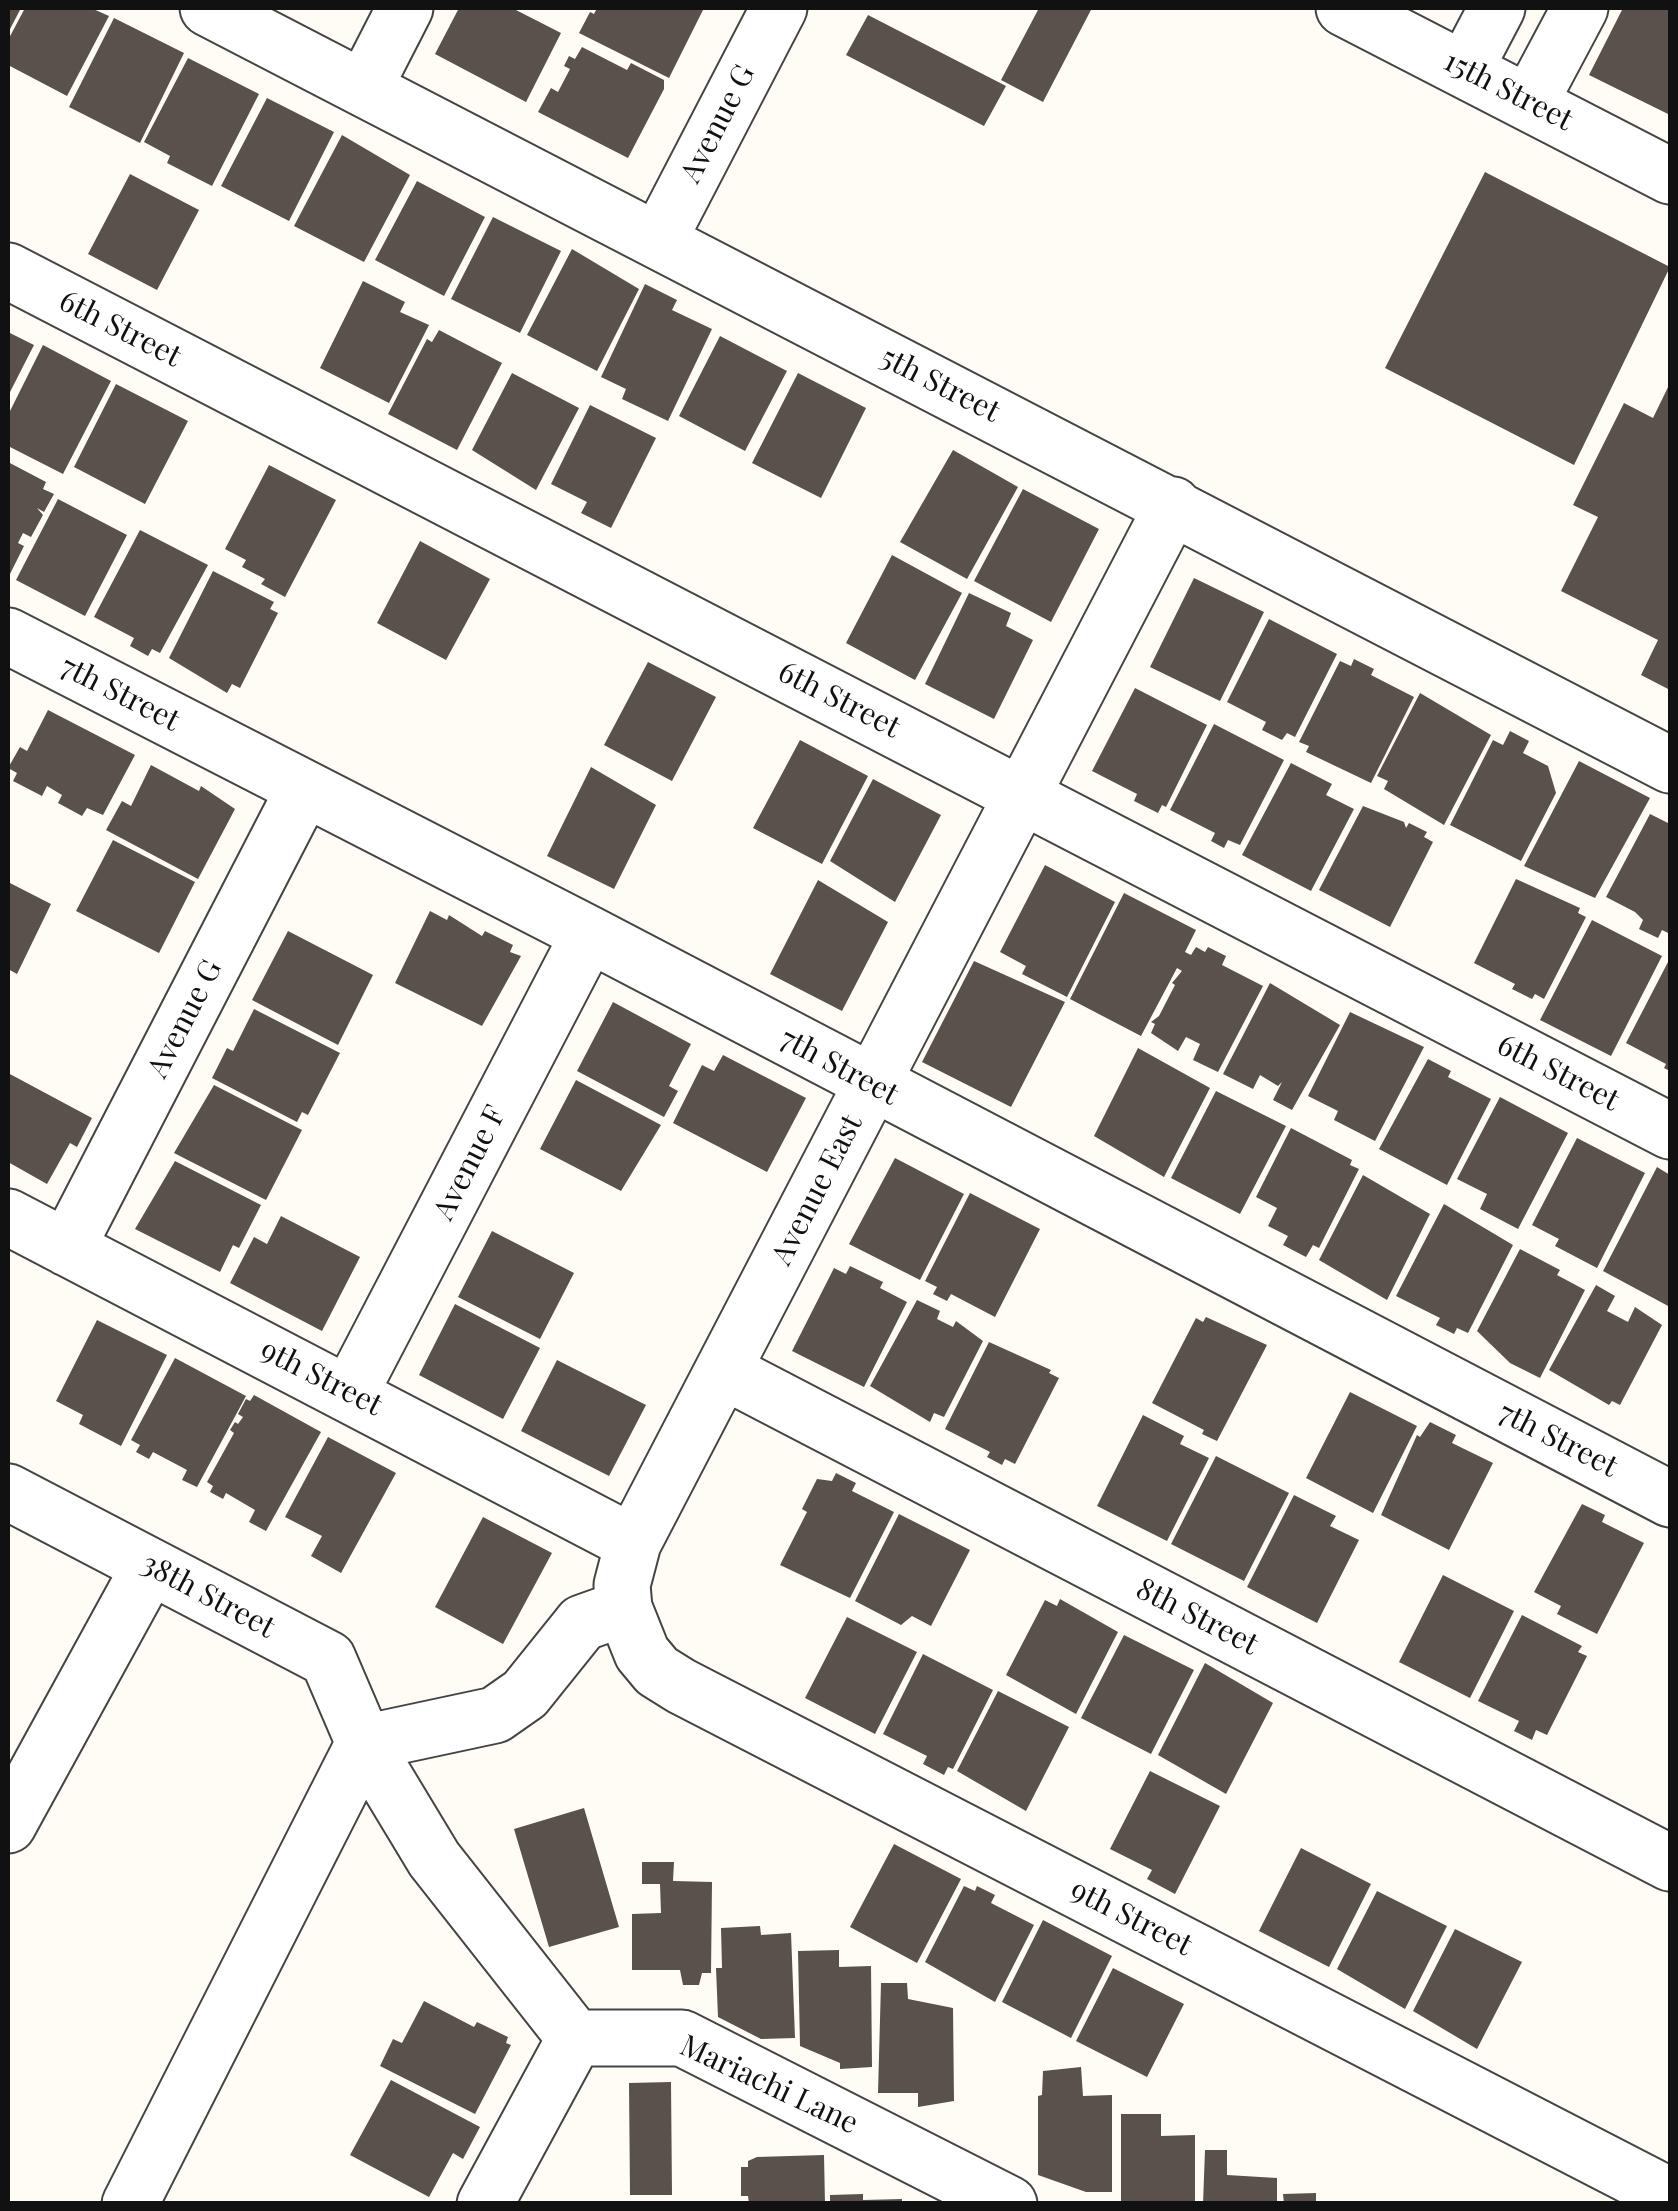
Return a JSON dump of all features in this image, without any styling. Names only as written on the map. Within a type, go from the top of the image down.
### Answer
[{"type":"lane","name":"5th Street","points":[[208,8],[1670,766]]},
{"type":"lane","points":[[364,88],[405,8]]},
{"type":"lane","name":"Avenue G","points":[[658,241],[778,8]]},
{"type":"lane","name":"15th Street","points":[[1344,8],[1670,176]]},
{"type":"lane","points":[[1466,69],[1497,8]]},
{"type":"lane","points":[[1530,102],[1580,8]]},
{"type":"lane","name":"6th Street","points":[[8,270],[1670,1132]]},
{"type":"lane","name":"Avenue East","points":[[624,1608],[622,1586],[633,1543],[1173,505]]},
{"type":"lane","name":"7th Street","points":[[12,649],[589,934],[1670,1499]]},
{"type":"lane","name":"Avenue G","points":[[66,1248],[304,790]]},
{"type":"lane","name":"Avenue F","points":[[350,1393],[589,934]]},
{"type":"lane","name":"9th Street","points":[[8,1217],[633,1543]]},
{"type":"lane","name":"8th Street","points":[[724,1371],[1670,1864]]},
{"type":"lane","name":"38th Street","points":[[8,1492],[328,1659],[364,1743]]},
{"type":"lane","points":[[9,1816],[150,1566]]},
{"type":"lane","points":[[364,1743],[495,1715],[525,1694],[582,1624],[624,1608]]},
{"type":"lane","name":"9th Street","points":[[624,1608],[642,1653],[657,1671],[681,1686],[1670,2196]]},
{"type":"lane","points":[[364,1743],[434,1859],[575,2038],[484,2204]]},
{"type":"lane","points":[[130,2204],[364,1743]]},
{"type":"lane","name":"Mariachi Lane","points":[[575,2038],[682,2038],[1009,2204]]},
{"type":"building","points":[[8,8],[21,8],[8,33]]},
{"type":"building","points":[[25,8],[91,8],[109,16],[67,96],[8,65],[8,40]]},
{"type":"building","points":[[459,8],[512,8],[561,33],[526,102],[435,54]]},
{"type":"building","points":[[597,8],[703,10],[669,78],[579,33],[590,12],[594,14]]},
{"type":"building","points":[[1039,8],[1092,8],[1043,102],[1001,80]]},
{"type":"building","points":[[1623,8],[1670,8],[1668,114],[1589,75]]},
{"type":"building","points":[[868,15],[1006,86],[984,126],[846,55]]},
{"type":"building","points":[[114,18],[184,53],[140,143],[69,107]]},
{"type":"building","points":[[582,47],[627,70],[631,63],[664,80],[664,89],[628,158],[538,112],[551,88],[558,92],[570,69],[564,66],[569,56],[575,59]]},
{"type":"building","points":[[188,58],[259,94],[212,186],[167,163],[170,156],[144,142]]},
{"type":"building","points":[[267,98],[334,132],[289,221],[221,186]]},
{"type":"building","points":[[342,135],[410,175],[364,262],[294,226]]},
{"type":"building","points":[[1485,172],[1670,267],[1574,465],[1385,368]]},
{"type":"building","points":[[130,174],[199,210],[157,290],[88,254]]},
{"type":"building","points":[[417,181],[485,217],[444,296],[375,260]]},
{"type":"building","points":[[493,217],[561,251],[520,333],[451,299]]},
{"type":"building","points":[[572,249],[639,289],[597,371],[527,335]]},
{"type":"building","points":[[363,281],[405,302],[400,312],[429,325],[389,403],[320,368]]},
{"type":"building","points":[[645,284],[677,300],[672,310],[712,329],[668,421],[622,399],[626,389],[601,377]]},
{"type":"building","points":[[439,330],[502,363],[457,450],[388,414],[427,339],[432,342]]},
{"type":"building","points":[[8,332],[34,345],[8,396]]},
{"type":"building","points":[[720,336],[787,371],[745,451],[679,416]]},
{"type":"building","points":[[43,345],[111,381],[63,474],[8,446],[8,415]]},
{"type":"building","points":[[512,373],[579,408],[536,490],[472,450]]},
{"type":"building","points":[[798,373],[866,408],[821,498],[752,463]]},
{"type":"building","points":[[1670,383],[1670,690],[1641,675],[1658,640],[1561,591],[1598,517],[1573,505],[1624,403],[1653,418]]},
{"type":"building","points":[[116,384],[188,421],[145,504],[74,467]]},
{"type":"building","points":[[590,405],[656,438],[611,528],[581,513],[587,502],[551,484]]},
{"type":"building","points":[[953,450],[1018,487],[967,579],[900,542]]},
{"type":"building","points":[[8,462],[46,482],[43,489],[54,494],[44,512],[37,508],[43,515],[31,537],[23,533],[18,543],[24,546],[8,578]]},
{"type":"building","points":[[269,465],[336,500],[285,597],[261,584],[265,579],[242,567],[246,560],[225,549]]},
{"type":"building","points":[[1023,489],[1099,529],[1051,622],[974,581]]},
{"type":"building","points":[[58,499],[127,535],[85,616],[16,580]]},
{"type":"building","points":[[140,530],[208,565],[160,653],[152,649],[148,656],[130,646],[134,638],[94,617]]},
{"type":"building","points":[[420,541],[490,579],[446,660],[377,623]]},
{"type":"building","points":[[892,555],[962,593],[915,680],[846,643]]},
{"type":"building","points":[[213,571],[274,602],[270,609],[278,613],[240,688],[232,684],[227,693],[169,658]]},
{"type":"building","points":[[1194,578],[1264,612],[1220,701],[1150,667]]},
{"type":"building","points":[[969,593],[1011,613],[1006,626],[1033,640],[994,719],[925,684]]},
{"type":"building","points":[[1269,619],[1337,654],[1295,737],[1287,733],[1282,740],[1262,730],[1266,722],[1227,702]]},
{"type":"building","points":[[1354,659],[1374,669],[1371,675],[1414,697],[1371,783],[1306,752],[1309,746],[1299,742],[1340,661],[1351,666]]},
{"type":"building","points":[[648,662],[716,697],[672,781],[604,745]]},
{"type":"building","points":[[1135,688],[1207,725],[1166,807],[1162,805],[1158,813],[1134,801],[1137,794],[1092,771]]},
{"type":"building","points":[[1420,693],[1491,735],[1444,825],[1384,789],[1388,781],[1377,776]]},
{"type":"building","points":[[48,710],[135,755],[103,815],[87,808],[82,816],[58,803],[62,795],[47,786],[42,796],[13,781],[17,773],[8,768],[20,747],[27,751]]},
{"type":"building","points":[[1214,724],[1284,760],[1240,845],[1228,840],[1224,848],[1211,841],[1215,833],[1170,810]]},
{"type":"building","points":[[1510,731],[1529,741],[1523,753],[1548,766],[1556,793],[1521,861],[1450,825],[1493,740],[1503,745]]},
{"type":"building","points":[[800,740],[868,776],[822,864],[753,828]]},
{"type":"building","points":[[1579,761],[1650,798],[1595,898],[1524,866]]},
{"type":"building","points":[[1291,763],[1332,784],[1326,795],[1354,809],[1311,891],[1242,855]]},
{"type":"building","points":[[151,765],[199,791],[201,786],[235,809],[198,879],[106,830],[122,801],[131,806]]},
{"type":"building","points":[[591,767],[656,805],[614,889],[547,856]]},
{"type":"building","points":[[873,779],[941,815],[895,902],[830,861]]},
{"type":"building","points":[[1363,806],[1404,822],[1406,828],[1409,823],[1427,832],[1424,837],[1433,842],[1390,927],[1319,890]]},
{"type":"building","points":[[1650,814],[1670,824],[1670,934],[1662,930],[1658,938],[1639,929],[1643,920],[1635,912],[1606,897]]},
{"type":"building","points":[[113,840],[195,882],[159,953],[76,911]]},
{"type":"building","points":[[1045,865],[1115,902],[1067,997],[1022,974],[1026,966],[1000,952]]},
{"type":"building","points":[[1516,879],[1580,908],[1578,913],[1586,917],[1544,999],[1535,994],[1532,999],[1512,989],[1515,984],[1474,963]]},
{"type":"building","points":[[818,880],[888,922],[842,1011],[770,974]]},
{"type":"building","points":[[8,882],[51,904],[17,974],[8,969]]},
{"type":"building","points":[[1124,893],[1196,930],[1185,952],[1191,955],[1196,947],[1205,952],[1208,947],[1226,956],[1222,965],[1263,986],[1218,1072],[1193,1060],[1200,1044],[1186,1037],[1178,1051],[1151,1033],[1155,1024],[1151,1022],[1159,1016],[1175,985],[1172,983],[1182,971],[1177,968],[1141,1036],[1070,999]]},
{"type":"building","points":[[430,911],[447,920],[449,915],[482,936],[485,931],[513,945],[510,952],[521,956],[482,1026],[395,983]]},
{"type":"building","points":[[1592,920],[1662,956],[1611,1056],[1540,1020]]},
{"type":"building","points":[[288,931],[373,975],[338,1045],[252,1000]]},
{"type":"building","points":[[974,961],[1065,1002],[1011,1107],[922,1062]]},
{"type":"building","points":[[1668,962],[1670,1071],[1664,1068],[1666,1064],[1626,1043]]},
{"type":"building","points":[[1270,983],[1340,1025],[1292,1110],[1273,1100],[1282,1082],[1278,1086],[1260,1075],[1253,1089],[1223,1074]]},
{"type":"building","points":[[613,1002],[691,1044],[669,1086],[678,1091],[664,1117],[577,1071]]},
{"type":"building","points":[[254,1009],[340,1053],[308,1115],[302,1112],[297,1122],[212,1078],[227,1048],[233,1051]]},
{"type":"building","points":[[1350,1012],[1424,1047],[1375,1141],[1334,1120],[1338,1111],[1308,1096]]},
{"type":"building","points":[[1138,1048],[1210,1088],[1164,1177],[1094,1136]]},
{"type":"building","points":[[723,1055],[806,1098],[767,1172],[673,1123],[702,1065],[714,1071]]},
{"type":"building","points":[[1428,1059],[1451,1071],[1448,1077],[1491,1099],[1447,1185],[1379,1149]]},
{"type":"building","points":[[8,1073],[92,1118],[77,1147],[70,1143],[47,1184],[8,1162]]},
{"type":"building","points":[[576,1080],[661,1125],[621,1191],[540,1149]]},
{"type":"building","points":[[214,1085],[302,1130],[266,1200],[174,1153]]},
{"type":"building","points":[[1216,1091],[1286,1126],[1240,1214],[1171,1178]]},
{"type":"building","points":[[1500,1097],[1568,1133],[1518,1229],[1480,1209],[1487,1194],[1457,1179]]},
{"type":"building","points":[[1291,1128],[1352,1160],[1350,1165],[1359,1169],[1319,1248],[1313,1245],[1306,1257],[1283,1245],[1288,1236],[1268,1226],[1277,1208],[1256,1197]]},
{"type":"building","points":[[1577,1138],[1645,1173],[1597,1268],[1555,1246],[1559,1239],[1532,1225]]},
{"type":"building","points":[[895,1158],[964,1194],[920,1280],[849,1244]]},
{"type":"building","points":[[175,1161],[261,1205],[239,1248],[233,1245],[220,1272],[135,1229]]},
{"type":"building","points":[[1657,1167],[1670,1175],[1670,1307],[1603,1271]]},
{"type":"building","points":[[1363,1175],[1430,1214],[1387,1300],[1319,1260]]},
{"type":"building","points":[[970,1193],[1040,1229],[995,1317],[951,1294],[947,1301],[933,1294],[937,1287],[925,1281]]},
{"type":"building","points":[[1444,1204],[1513,1245],[1468,1333],[1457,1328],[1454,1334],[1436,1325],[1440,1318],[1396,1296]]},
{"type":"building","points":[[281,1216],[360,1257],[322,1331],[230,1283],[254,1237],[267,1244]]},
{"type":"building","points":[[492,1231],[574,1273],[540,1339],[458,1297]]},
{"type":"building","points":[[1520,1249],[1560,1270],[1557,1275],[1585,1290],[1540,1378],[1510,1363],[1477,1331]]},
{"type":"building","points":[[850,1266],[883,1282],[880,1288],[907,1302],[864,1387],[792,1351],[834,1268],[846,1274]]},
{"type":"building","points":[[1596,1285],[1615,1296],[1607,1311],[1628,1322],[1635,1307],[1662,1325],[1620,1405],[1612,1401],[1609,1405],[1549,1370]]},
{"type":"building","points":[[917,1300],[940,1311],[937,1319],[953,1327],[956,1321],[983,1341],[944,1417],[934,1413],[930,1422],[870,1386]]},
{"type":"building","points":[[455,1304],[540,1348],[503,1419],[419,1375]]},
{"type":"building","points":[[1206,1317],[1267,1345],[1217,1441],[1152,1403],[1196,1318],[1203,1322]]},
{"type":"building","points":[[97,1320],[167,1355],[121,1446],[79,1424],[83,1415],[56,1401]]},
{"type":"building","points":[[989,1342],[1051,1370],[1049,1373],[1059,1378],[1015,1464],[1005,1459],[1002,1465],[987,1457],[990,1452],[945,1429]]},
{"type":"building","points":[[175,1358],[246,1396],[197,1487],[182,1480],[187,1470],[153,1452],[149,1459],[136,1452],[140,1445],[131,1440]]},
{"type":"building","points":[[557,1360],[646,1405],[609,1476],[521,1431]]},
{"type":"building","points":[[1350,1392],[1417,1426],[1373,1513],[1306,1478]]},
{"type":"building","points":[[254,1395],[321,1432],[266,1531],[249,1522],[255,1510],[226,1493],[223,1499],[210,1492],[213,1486],[207,1482],[234,1433],[230,1430],[243,1417],[238,1414],[246,1399],[250,1401]]},
{"type":"building","points":[[1143,1415],[1184,1436],[1180,1444],[1209,1458],[1167,1541],[1097,1506]]},
{"type":"building","points":[[1430,1422],[1456,1435],[1452,1443],[1493,1463],[1449,1550],[1381,1515],[1417,1435],[1420,1437]]},
{"type":"building","points":[[328,1437],[396,1473],[341,1573],[311,1556],[322,1536],[285,1517]]},
{"type":"building","points":[[1216,1456],[1289,1493],[1244,1581],[1171,1544]]},
{"type":"building","points":[[836,1473],[856,1483],[852,1491],[894,1512],[850,1598],[780,1565],[807,1512],[802,1509],[817,1479],[832,1481]]},
{"type":"building","points":[[1294,1495],[1336,1516],[1330,1526],[1359,1540],[1317,1623],[1247,1587]]},
{"type":"building","points":[[1582,1504],[1605,1515],[1602,1522],[1644,1543],[1597,1634],[1557,1614],[1561,1606],[1534,1592]]},
{"type":"building","points":[[899,1514],[970,1550],[931,1626],[912,1616],[901,1625],[855,1601]]},
{"type":"building","points":[[483,1517],[552,1553],[503,1644],[435,1607]]},
{"type":"building","points":[[1443,1575],[1514,1611],[1470,1698],[1399,1662]]},
{"type":"building","points":[[1060,1599],[1118,1632],[1076,1714],[1006,1675],[1045,1600],[1057,1606]]},
{"type":"building","points":[[1522,1615],[1582,1646],[1578,1652],[1587,1656],[1547,1735],[1536,1730],[1532,1740],[1514,1731],[1519,1721],[1478,1701]]},
{"type":"building","points":[[847,1617],[917,1652],[875,1734],[805,1698]]},
{"type":"building","points":[[1124,1635],[1194,1670],[1151,1754],[1081,1718]]},
{"type":"building","points":[[923,1654],[993,1690],[953,1769],[948,1767],[944,1775],[923,1764],[927,1756],[883,1734]]},
{"type":"building","points":[[1205,1663],[1273,1703],[1226,1794],[1158,1755]]},
{"type":"building","points":[[998,1691],[1069,1727],[1026,1811],[957,1771]]},
{"type":"building","points":[[1150,1771],[1220,1806],[1175,1894],[1147,1879],[1152,1870],[1110,1849]]},
{"type":"building","points":[[584,1808],[619,1927],[549,1947],[514,1829]]},
{"type":"building","points":[[894,1844],[961,1879],[917,1963],[850,1927]]},
{"type":"building","points":[[1301,1848],[1371,1884],[1329,1967],[1259,1931]]},
{"type":"building","points":[[642,1862],[674,1862],[673,1881],[712,1882],[711,1973],[702,1973],[699,1985],[683,1985],[680,1970],[632,1970],[632,1914],[661,1913],[660,1884],[642,1884]]},
{"type":"building","points":[[964,1886],[975,1891],[977,1886],[995,1895],[991,1903],[1034,1925],[995,2002],[925,1962]]},
{"type":"building","points":[[1377,1891],[1447,1926],[1405,2009],[1337,1969]]},
{"type":"building","points":[[1043,1920],[1112,1956],[1071,2038],[1002,2002]]},
{"type":"building","points":[[760,1926],[761,1935],[791,1933],[795,2038],[761,2039],[718,2017],[716,1968],[722,1968],[721,1928]]},
{"type":"building","points":[[1455,1929],[1522,1962],[1477,2049],[1413,2011]]},
{"type":"building","points":[[839,1950],[839,1967],[871,1966],[872,2067],[840,2069],[840,2063],[800,2046],[798,1951]]},
{"type":"building","points":[[1113,1968],[1184,2004],[1147,2077],[1076,2041]]},
{"type":"building","points":[[881,1983],[907,1983],[908,1999],[953,2008],[954,2101],[918,2107],[918,2093],[878,2093]]},
{"type":"building","points":[[424,2001],[474,2027],[477,2022],[508,2037],[506,2043],[511,2045],[475,2114],[380,2066],[393,2039],[402,2043]]},
{"type":"building","points":[[1081,2067],[1083,2096],[1112,2095],[1112,2192],[1086,2192],[1038,2175],[1038,2096],[1042,2095],[1043,2071]]},
{"type":"building","points":[[391,2080],[480,2127],[463,2159],[453,2153],[429,2197],[350,2155]]},
{"type":"building","points":[[671,2082],[672,2195],[630,2195],[629,2083]]},
{"type":"building","points":[[1121,2114],[1161,2114],[1161,2136],[1195,2135],[1195,2204],[1121,2204]]},
{"type":"building","points":[[1205,2150],[1227,2150],[1227,2175],[1277,2178],[1277,2204],[1203,2204]]},
{"type":"building","points":[[824,2155],[825,2204],[749,2204],[748,2196],[741,2196],[741,2167],[748,2167],[748,2161],[757,2157]]},
{"type":"building","points":[[1316,2193],[1316,2204],[1284,2204],[1283,2194]]},
{"type":"building","points":[[863,2194],[863,2200],[902,2199],[902,2204],[830,2204],[830,2195]]}]
